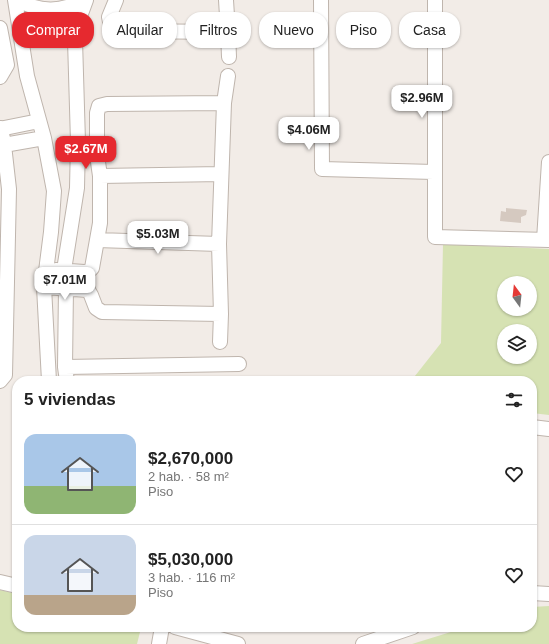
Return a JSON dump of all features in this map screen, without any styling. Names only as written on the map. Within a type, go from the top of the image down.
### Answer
[{"type":"street","points":[[15,0],[28,76],[44,138],[54,191],[51,232],[44,287],[48,376]]},
{"type":"street","points":[[19,0],[33,7],[44,10],[64,8],[85,0]]},
{"type":"street","points":[[66,376],[65,366],[66,288],[64,270],[77,188],[78,142],[75,40],[79,19],[85,0]]},
{"type":"street","points":[[116,0],[109,17],[111,27],[118,31],[185,32]]},
{"type":"street","points":[[226,0],[227,12]]},
{"type":"street","points":[[321,0],[322,170],[434,172]]},
{"type":"street","points":[[435,0],[435,236],[547,240],[549,162]]},
{"type":"street","points":[[0,28],[7,65],[0,77]]},
{"type":"street","points":[[229,48],[229,57]]},
{"type":"street","points":[[220,342],[221,314],[219,244],[221,174],[224,103],[228,76]]},
{"type":"street","points":[[46,270],[84,272],[89,271],[92,268],[100,223],[100,176],[97,155],[97,113],[99,106],[107,104],[224,103]]},
{"type":"street","points":[[0,381],[5,375],[9,189],[4,145],[0,129],[39,121]]},
{"type":"street","points":[[4,145],[44,138]]},
{"type":"street","points":[[100,176],[221,174]]},
{"type":"street","points":[[97,240],[219,244]]},
{"type":"street","points":[[44,287],[88,290],[96,308],[102,312],[221,314]]},
{"type":"street","points":[[65,366],[239,364]]},
{"type":"street","points":[[537,428],[549,429]]},
{"type":"street","points":[[0,582],[12,585]]},
{"type":"street","points":[[537,593],[549,594]]},
{"type":"street","points":[[159,644],[161,632]]},
{"type":"street","points":[[194,632],[238,644]]},
{"type":"street","points":[[363,644],[404,634]]},
{"type":"green space","points":[[443,244],[549,249],[549,415],[537,414],[537,376],[415,376],[441,343]]},
{"type":"green space","points":[[0,590],[12,593],[12,632],[140,632],[137,644],[0,644]]},
{"type":"green space","points":[[549,606],[549,644],[412,644],[451,632],[537,632],[537,607]]},
{"type":"building","points":[[506,208],[527,210],[526,215],[521,217],[521,223],[500,221],[501,211],[506,212]]}]
